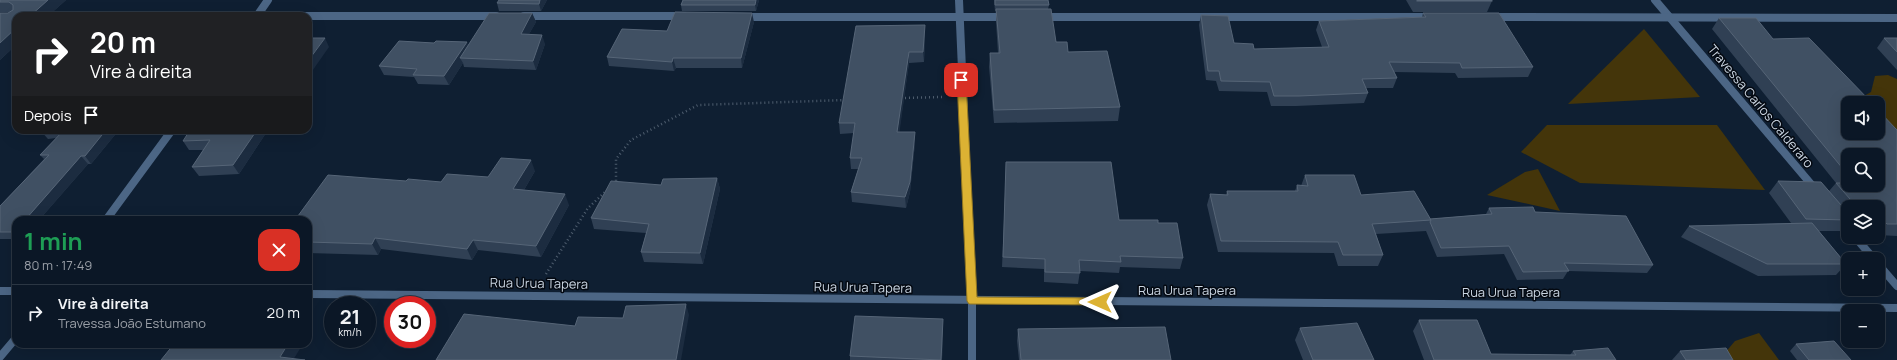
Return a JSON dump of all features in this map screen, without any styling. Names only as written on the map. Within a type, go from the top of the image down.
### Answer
[{"type":"street","points":[[260,12],[268,0]]},
{"type":"street","points":[[959,0],[958,17],[972,301],[972,360]]},
{"type":"street","name":"Travessa Carlos Calderaro","points":[[1655,0],[1822,198]]},
{"type":"street","points":[[312,16],[504,16]]},
{"type":"street","points":[[520,16],[695,16]]},
{"type":"street","points":[[735,16],[1014,17]]},
{"type":"street","points":[[1030,17],[1437,17]]},
{"type":"street","points":[[1485,17],[1897,18]]},
{"type":"street","points":[[109,216],[169,134]]},
{"type":"street","points":[[1861,244],[1868,252]]},
{"type":"street","points":[[1885,272],[1897,286]]},
{"type":"street","points":[[0,291],[12,291]]},
{"type":"street","name":"Rua Urua Tapera","points":[[312,294],[1897,308]]},
{"type":"street","points":[[0,357],[12,343]]},
{"type":"path","points":[[898,98],[962,96]]},
{"type":"path","points":[[532,296],[588,208],[616,182],[616,159],[631,140],[698,105],[850,100]]},
{"type":"shaded area","points":[[1644,29],[1700,97],[1568,104]]},
{"type":"shaded area","points":[[1888,75],[1897,79],[1897,140],[1885,131],[1885,96],[1864,96],[1871,92],[1875,76]]},
{"type":"shaded area","points":[[1547,125],[1717,125],[1765,190],[1580,183],[1521,152]]},
{"type":"shaded area","points":[[1538,169],[1560,211],[1487,195],[1525,172]]},
{"type":"shaded area","points":[[1759,333],[1779,360],[1728,360],[1724,354],[1735,341]]},
{"type":"building","points":[[0,0],[48,0],[34,12],[12,12],[12,32],[0,43],[0,13],[8,13],[13,10],[13,5],[9,2],[0,2]]},
{"type":"building","points":[[499,0],[540,0],[539,4],[497,3]]},
{"type":"building","points":[[683,0],[756,0],[755,5],[681,5]]},
{"type":"building","points":[[995,0],[1048,0],[1049,5],[995,5]]},
{"type":"building","points":[[1492,0],[1492,1],[1417,1]]},
{"type":"building","points":[[996,9],[1051,9],[1056,42],[1067,42],[1068,52],[1107,51],[1120,107],[994,110],[990,53],[1000,53]]},
{"type":"building","points":[[675,12],[752,13],[741,58],[673,58],[672,62],[607,57],[622,29],[667,31]]},
{"type":"building","points":[[489,13],[532,13],[521,34],[542,35],[533,61],[460,58]]},
{"type":"building","points":[[1423,13],[1499,13],[1533,67],[1462,68],[1460,63],[1389,62],[1397,78],[1362,79],[1368,93],[1299,96],[1274,96],[1270,82],[1221,81],[1219,71],[1208,71],[1201,15],[1228,16],[1234,43],[1253,44],[1254,49],[1329,47],[1319,21],[1426,17]]},
{"type":"building","points":[[1719,18],[1756,18],[1773,39],[1809,38],[1865,96],[1841,96],[1841,140],[1885,140],[1885,117],[1897,130],[1897,224],[1887,224],[1885,222],[1885,200],[1851,200],[1844,192],[1885,192],[1885,148],[1841,148],[1841,166]]},
{"type":"building","points":[[925,25],[923,52],[909,52],[897,132],[915,132],[910,182],[905,197],[851,192],[862,158],[850,158],[855,123],[839,123],[856,26]]},
{"type":"building","points":[[312,38],[325,38],[312,56]]},
{"type":"building","points":[[1884,38],[1897,38],[1897,52]]},
{"type":"building","points":[[399,41],[434,43],[436,41],[467,42],[444,76],[413,75],[417,69],[379,66]]},
{"type":"building","points":[[60,134],[103,134],[85,156],[81,156],[28,216],[12,216],[12,232],[0,232],[0,206],[49,155],[40,155]]},
{"type":"building","points":[[187,134],[254,134],[233,165],[192,167],[210,140],[183,141]]},
{"type":"building","points":[[501,158],[531,160],[513,189],[565,194],[536,246],[473,240],[467,249],[375,238],[372,244],[312,242],[312,216],[298,216],[328,175],[441,182],[447,174],[488,177]]},
{"type":"building","points":[[1006,162],[1111,162],[1119,220],[1158,220],[1158,223],[1177,223],[1183,258],[1120,256],[1121,262],[1079,260],[1080,273],[1045,272],[1045,259],[1003,257]]},
{"type":"building","points":[[1305,175],[1354,175],[1361,195],[1414,191],[1431,220],[1372,224],[1383,255],[1343,255],[1338,242],[1221,241],[1210,194],[1228,195],[1227,191],[1298,191],[1297,185],[1308,186]]},
{"type":"building","points":[[717,178],[700,253],[641,252],[649,224],[591,218],[611,181],[661,185],[663,179]]},
{"type":"building","points":[[1778,181],[1821,182],[1841,205],[1841,220],[1806,219]]},
{"type":"building","points":[[1836,183],[1841,183],[1841,189]]},
{"type":"building","points":[[1533,207],[1535,212],[1626,216],[1653,265],[1564,263],[1569,271],[1523,272],[1509,246],[1441,248],[1430,222],[1430,219],[1492,214],[1489,208]]},
{"type":"building","points":[[1812,223],[1841,258],[1841,264],[1767,264],[1689,226]]},
{"type":"building","points":[[686,304],[676,360],[436,360],[464,314],[575,326],[578,317],[623,318],[626,306]]},
{"type":"building","points":[[855,316],[943,319],[941,360],[850,356]]},
{"type":"building","points":[[1419,320],[1477,320],[1491,354],[1576,355],[1573,351],[1608,348],[1616,360],[1434,360]]},
{"type":"building","points":[[1357,323],[1374,360],[1313,360],[1300,328]]},
{"type":"building","points":[[1165,327],[1171,360],[1021,360],[1018,329]]},
{"type":"building","points":[[1834,341],[1851,360],[1809,360],[1796,344]]},
{"type":"building","points":[[171,348],[286,348],[280,357],[305,360],[161,360]]},
{"type":"building","points":[[1726,348],[1733,360],[1686,360],[1680,351]]},
{"type":"route","points":[[961,80],[972,301],[1100,302]]}]
